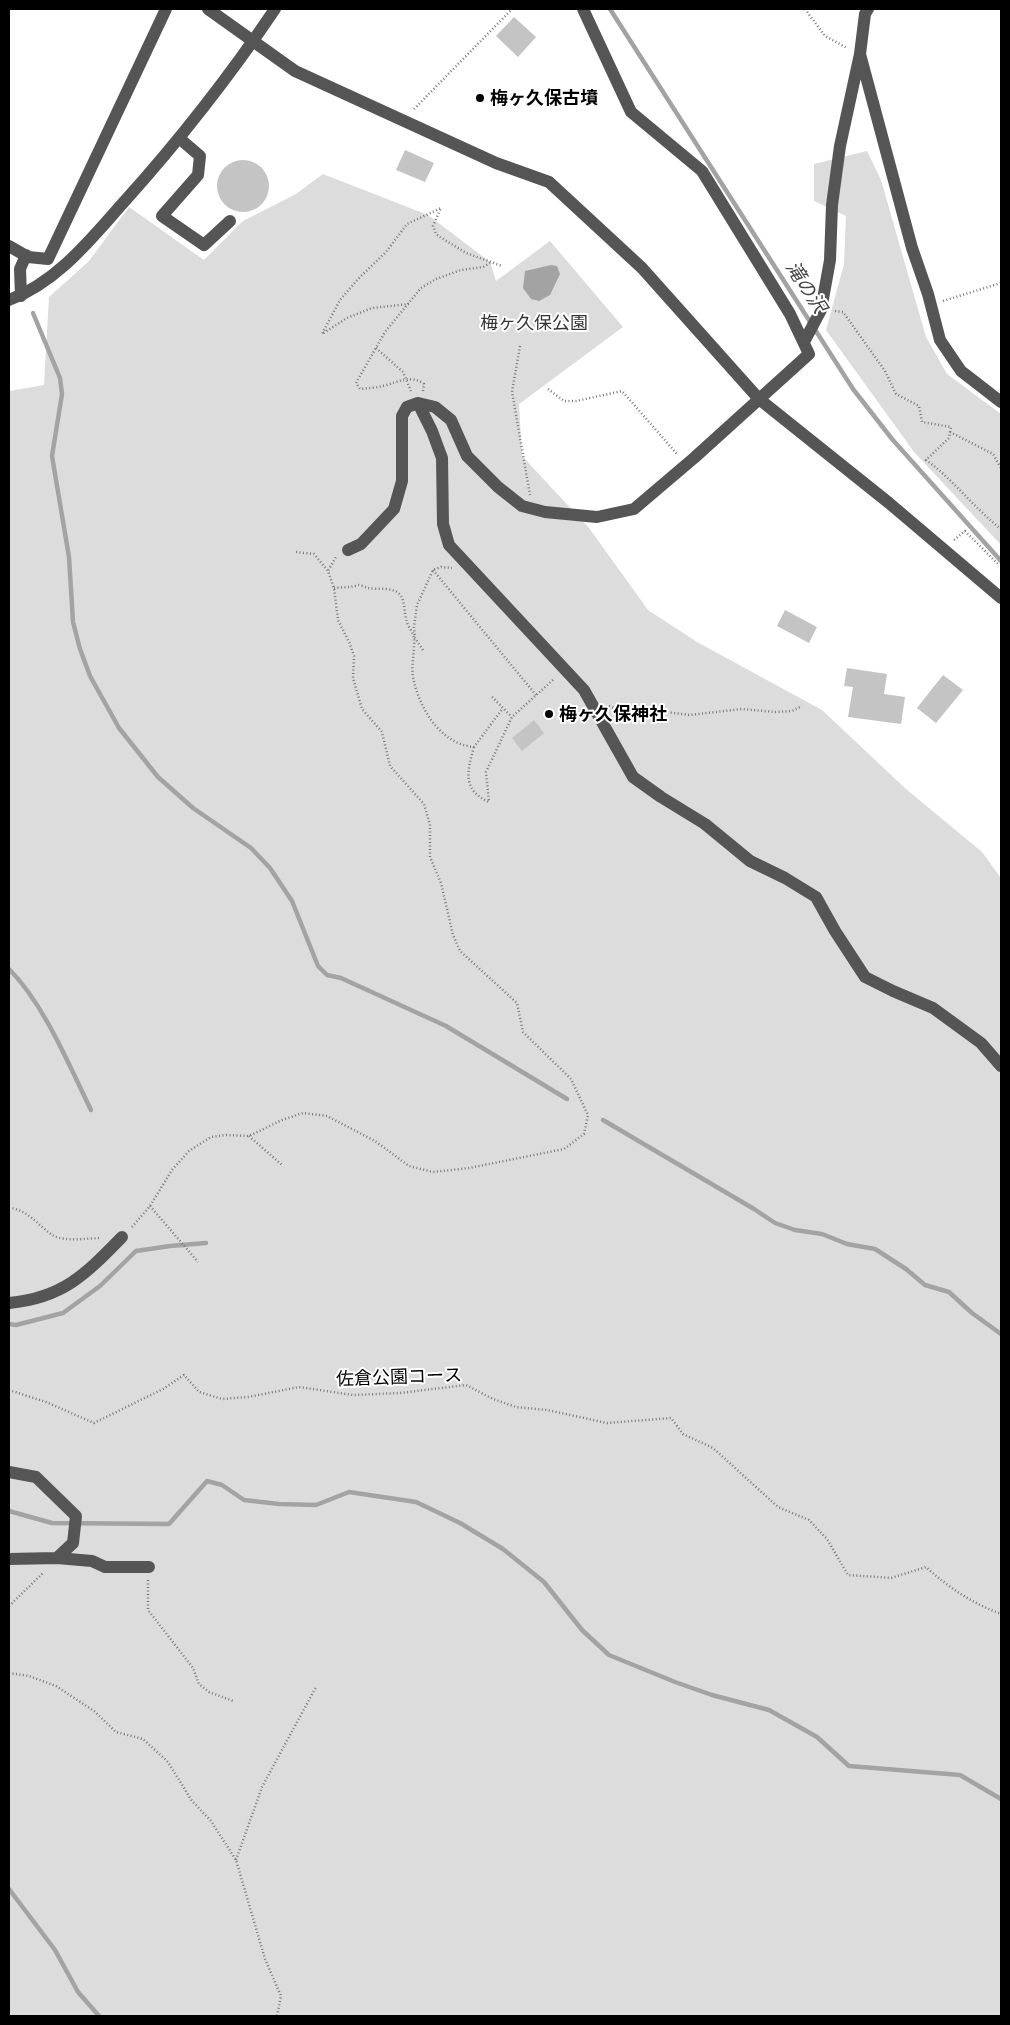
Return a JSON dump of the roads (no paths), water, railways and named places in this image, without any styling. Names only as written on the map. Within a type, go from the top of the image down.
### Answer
[{"type":"street","points":[[9,246],[26,256],[48,259],[166,9]]},
{"type":"street","points":[[208,9],[295,71],[496,163],[549,182],[642,268],[759,399],[889,503],[1001,598]]},
{"type":"street","points":[[15,298],[42,284],[70,260],[158,164],[252,42],[275,9]]},
{"type":"street","points":[[348,550],[362,544],[394,509],[402,481],[402,416],[407,407],[418,403],[436,407],[451,420],[467,456],[498,487],[522,506],[544,512],[597,517],[634,509],[809,354],[806,339],[702,171],[631,112],[583,9]]},
{"type":"street","points":[[806,339],[819,313],[830,260],[832,205],[840,146],[860,54],[865,14],[868,9]]},
{"type":"street","points":[[860,54],[912,248],[931,305],[940,340],[961,371],[1001,402]]},
{"type":"street","points":[[179,138],[200,156],[198,174],[162,216],[204,245],[230,221]]},
{"type":"street","points":[[15,298],[20,269],[26,256]]},
{"type":"street","points":[[418,403],[432,431],[442,458],[443,524],[449,545],[584,690],[633,777],[705,824],[750,861],[786,878],[816,897],[835,931],[866,977],[933,1008],[981,1043],[1001,1066]]},
{"type":"street","points":[[9,1303],[29,1301],[56,1292],[81,1277],[122,1237]]},
{"type":"street","points":[[9,1472],[36,1477],[76,1516],[73,1543],[57,1558]]},
{"type":"street","points":[[9,1558],[57,1558],[92,1561],[105,1567],[149,1567]]},
{"type":"waterway","name":"滝の沢","points":[[610,9],[853,389],[892,439],[1001,561]]},
{"type":"waterway","points":[[33,313],[60,378],[62,394],[52,456],[69,557],[73,622],[90,676],[119,728],[158,777],[193,808],[251,848],[270,868],[292,901],[318,966],[327,975],[341,978],[446,1026],[567,1099]]},
{"type":"waterway","points":[[9,969],[22,983],[45,1017],[91,1110]]},
{"type":"waterway","points":[[603,1120],[775,1223],[795,1230],[822,1234],[847,1244],[875,1249],[906,1269],[925,1285],[949,1292],[972,1313],[1001,1334]]},
{"type":"waterway","points":[[9,1324],[16,1325],[63,1313],[100,1286],[136,1251],[206,1243]]},
{"type":"waterway","points":[[9,1511],[52,1523],[169,1524],[207,1481],[222,1485],[244,1500],[279,1504],[316,1505],[349,1492],[416,1502],[460,1523],[503,1549],[544,1582],[582,1630],[609,1655],[712,1695],[769,1710],[817,1737],[849,1766],[960,1775],[1001,1799]]},
{"type":"waterway","points":[[9,1889],[55,1950],[78,1992],[99,2016]]},
{"type":"place","name":"梅ヶ久保古墳","points":[[480,98]]},
{"type":"place","name":"梅ヶ久保神社","points":[[549,714]]},
{"type":"park label","name":"梅ヶ久保公園","points":[[534,323]]}]
